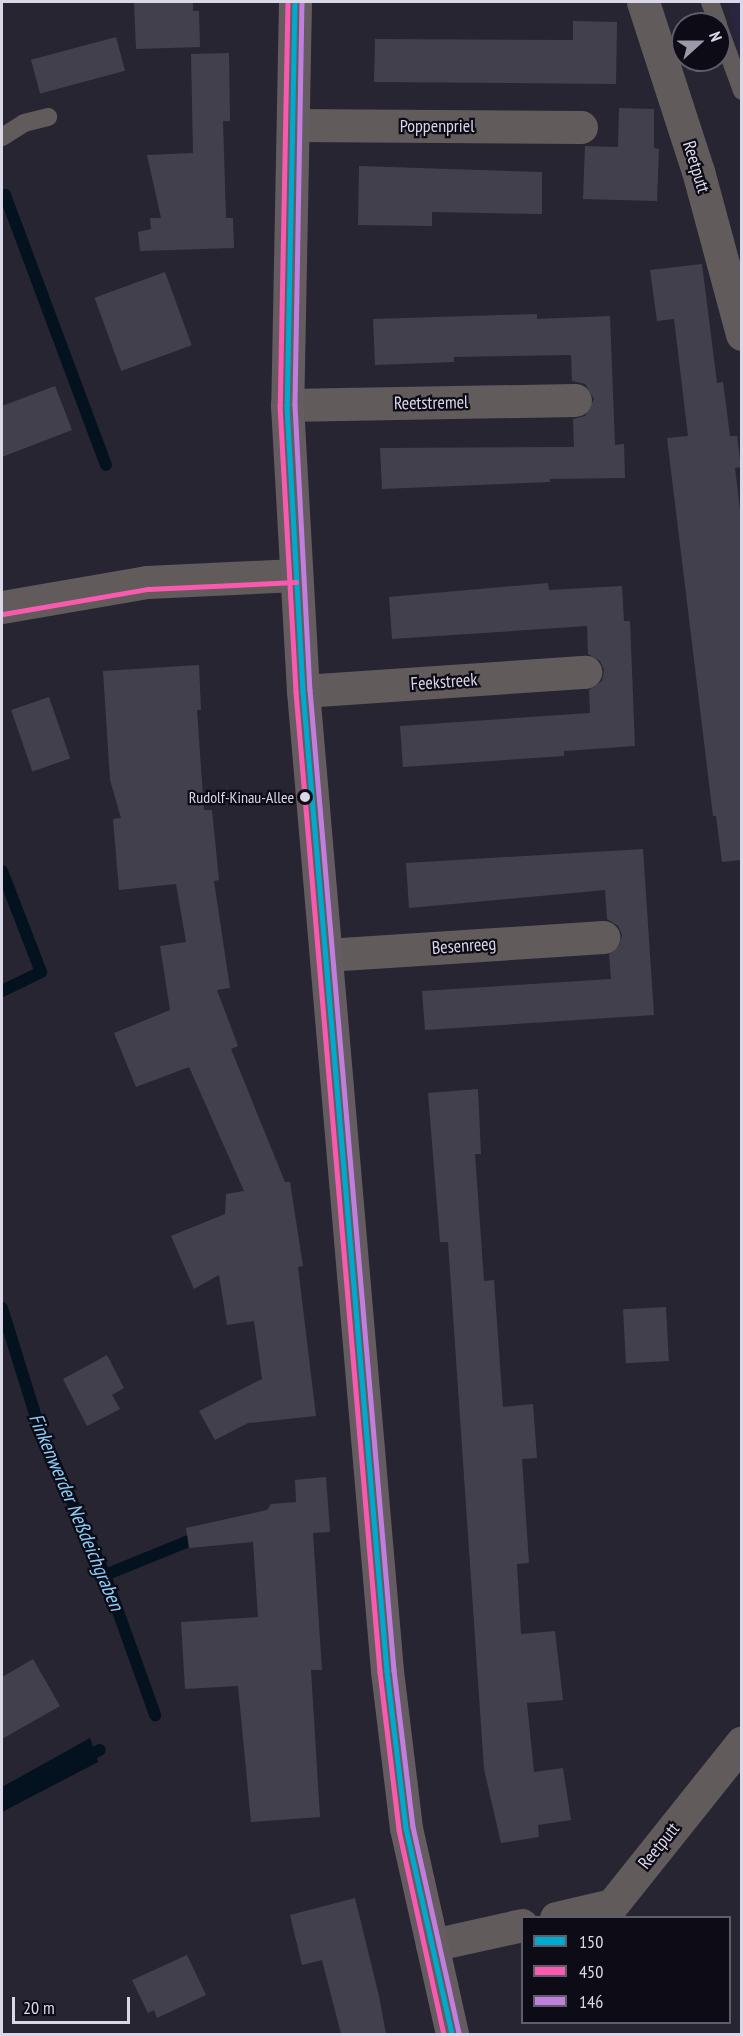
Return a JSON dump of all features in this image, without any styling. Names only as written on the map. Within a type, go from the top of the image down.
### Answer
[{"type":"street","points":[[295,2],[287,405],[303,691],[387,1671],[406,1828],[452,2034]]},
{"type":"street","name":"Reetputt","points":[[643,2],[698,171],[741,334]]},
{"type":"street","name":"Poppenpriel","points":[[294,125],[581,127]]},
{"type":"street","name":"Reetstremel","points":[[287,405],[575,400]]},
{"type":"street","points":[[2,607],[147,582],[296,575]]},
{"type":"street","name":"Feekstreek","points":[[303,691],[585,672]]},
{"type":"street","name":"Besenreeg","points":[[326,956],[603,937]]},
{"type":"street","name":"Reetputt","points":[[561,1916],[612,1905],[741,1742]]},
{"type":"street","points":[[432,1945],[521,1925]]},
{"type":"lane","points":[[731,63],[741,91]]},
{"type":"lane","points":[[2,137],[24,123],[48,117]]},
{"type":"shaded area","points":[[727,2],[741,2],[741,58],[731,12]]},
{"type":"water","points":[[90,1738],[98,1762],[2,1812],[2,1787]]},
{"type":"building","points":[[134,2],[193,2],[193,11],[199,11],[200,47],[136,49]]},
{"type":"building","points":[[573,21],[617,22],[616,84],[374,82],[375,39],[573,40]]},
{"type":"building","points":[[116,37],[125,71],[40,94],[31,60]]},
{"type":"building","points":[[229,53],[230,121],[223,121],[226,218],[233,218],[234,248],[140,251],[138,232],[151,229],[150,218],[161,218],[147,155],[193,153],[191,54]]},
{"type":"building","points":[[619,108],[654,109],[654,148],[659,149],[657,201],[583,199],[585,146],[618,147]]},
{"type":"building","points":[[359,166],[542,172],[542,214],[432,212],[432,226],[358,225]]},
{"type":"building","points":[[702,264],[717,383],[723,382],[730,436],[737,436],[741,467],[735,468],[741,518],[741,860],[722,862],[716,816],[713,816],[667,438],[688,436],[674,319],[657,321],[650,270]]},
{"type":"building","points":[[165,272],[192,345],[121,371],[95,298]]},
{"type":"building","points":[[537,314],[537,319],[610,316],[615,445],[624,444],[625,478],[550,479],[550,482],[382,489],[380,448],[574,447],[573,419],[585,416],[594,399],[585,384],[572,381],[571,355],[454,357],[454,362],[375,365],[373,319]]},
{"type":"building","points":[[55,386],[72,430],[2,457],[2,406]]},
{"type":"building","points":[[548,583],[549,590],[622,586],[624,621],[630,621],[635,746],[564,751],[564,756],[403,767],[400,726],[590,713],[589,690],[602,681],[604,670],[600,661],[588,654],[587,626],[392,639],[389,597]]},
{"type":"building","points":[[199,665],[201,710],[197,710],[204,810],[212,810],[219,880],[214,881],[230,988],[217,990],[238,1046],[231,1049],[285,1182],[290,1182],[303,1266],[298,1267],[316,1416],[248,1423],[215,1440],[199,1411],[262,1379],[254,1321],[227,1325],[219,1275],[194,1289],[171,1236],[225,1214],[226,1194],[244,1191],[189,1067],[136,1087],[114,1033],[170,1010],[160,946],[186,942],[176,884],[119,890],[113,819],[121,818],[110,780],[103,671]]},
{"type":"building","points":[[49,697],[70,758],[32,771],[11,710]]},
{"type":"building","points":[[643,849],[654,1015],[425,1030],[422,991],[611,979],[609,954],[619,946],[622,935],[618,926],[607,919],[605,890],[409,908],[406,863]]},
{"type":"building","points":[[478,1089],[481,1154],[475,1154],[484,1281],[494,1280],[503,1407],[533,1404],[537,1458],[522,1459],[529,1563],[517,1564],[521,1634],[555,1631],[563,1700],[527,1703],[534,1772],[563,1768],[571,1820],[538,1825],[539,1837],[501,1843],[484,1769],[448,1242],[440,1242],[428,1093]]},
{"type":"building","points":[[666,1307],[669,1361],[626,1363],[623,1309]]},
{"type":"building","points":[[107,1355],[124,1388],[112,1395],[120,1409],[87,1426],[63,1379]]},
{"type":"building","points":[[326,1477],[330,1532],[313,1533],[322,1670],[311,1670],[320,1817],[251,1822],[238,1686],[185,1689],[181,1622],[258,1617],[253,1542],[189,1548],[186,1528],[267,1510],[271,1504],[296,1502],[295,1480]]},
{"type":"building","points":[[33,1659],[60,1706],[2,1739],[2,1677]]},
{"type":"building","points":[[355,1898],[386,2034],[341,2034],[322,1960],[302,1965],[290,1915]]},
{"type":"building","points":[[187,1955],[206,1995],[157,2018],[154,2010],[148,2013],[132,1980]]},
{"type":"waterway","points":[[2,195],[5,195],[106,465]]},
{"type":"waterway","name":"Finkenwerder Neßdeichgraben","points":[[2,871],[41,972],[2,991]]},
{"type":"waterway","name":"Finkenwerder Neßdeichgraben","points":[[2,1308],[39,1427],[105,1575],[155,1715]]},
{"type":"waterway","points":[[105,1575],[201,1536]]},
{"type":"waterway","name":"Finkenwerder Neßdeichgraben","points":[[80,1760],[100,1750]]},
{"type":"transit line","name":"450","points":[[288,2],[280,405],[296,692],[380,1672],[399,1830],[444,2034]]},
{"type":"transit line","name":"150","points":[[295,2],[287,405],[303,691],[387,1671],[406,1828],[452,2034]]},
{"type":"transit line","name":"146","points":[[302,2],[295,405],[310,690],[394,1670],[413,1827],[459,2032]]},
{"type":"transit line","name":"450","points":[[3,614],[148,589],[296,582]]},
{"type":"place","name":"Rudolf-Kinau-Allee","points":[[305,797]]}]
